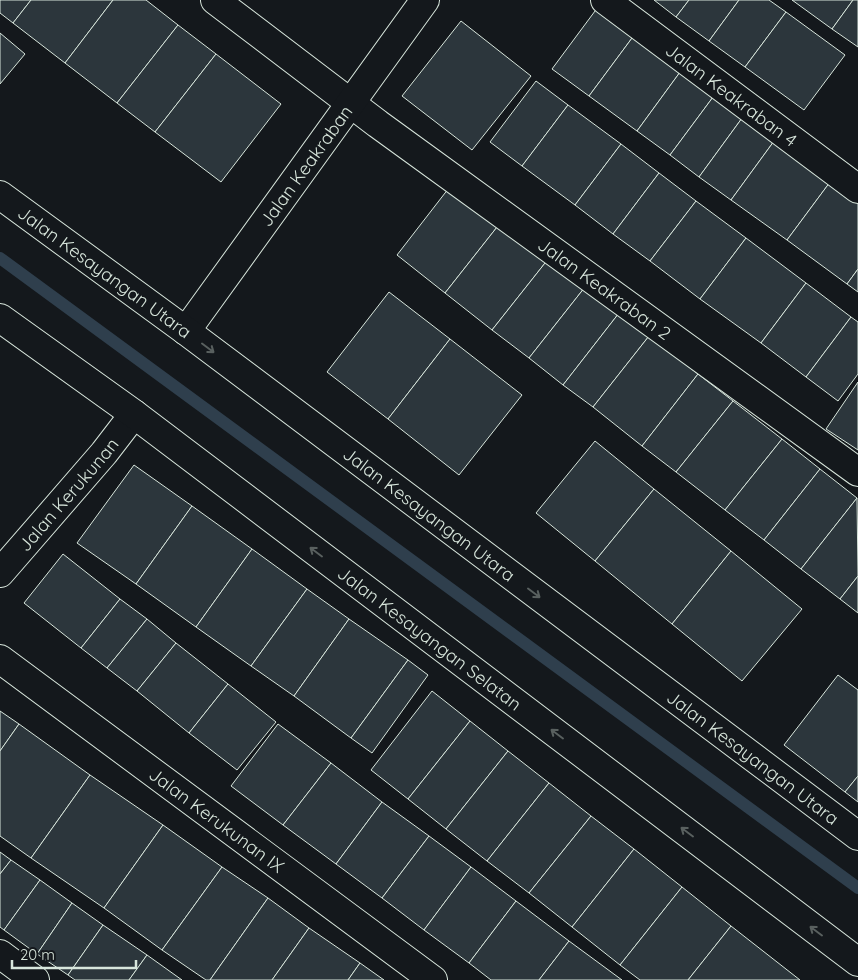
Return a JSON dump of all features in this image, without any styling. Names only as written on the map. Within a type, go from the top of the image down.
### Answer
[{"type":"street","name":"Jalan Keakraban 2","points":[[215,0],[351,104],[858,472]]},
{"type":"street","name":"Jalan Keakraban","points":[[186,331],[425,0]]},
{"type":"street","name":"Jalan Keakraban 4","points":[[605,0],[858,189]]},
{"type":"street","name":"Jalan Kesayangan Utara","points":[[0,195],[186,331],[858,836]]},
{"type":"street","name":"Jalan Kesayangan Selatan","points":[[0,318],[134,414],[858,962]]},
{"type":"street","name":"Jalan Kerukunan","points":[[0,573],[104,453],[134,414]]},
{"type":"street","name":"Jalan Kerukunan IX","points":[[0,659],[433,980]]},
{"type":"street","points":[[0,954],[35,980]]},
{"type":"building","points":[[0,0],[31,0],[13,23],[0,13]]},
{"type":"building","points":[[31,0],[113,0],[65,63],[13,23]]},
{"type":"building","points":[[113,0],[146,0],[178,25],[117,103],[65,63]]},
{"type":"building","points":[[654,0],[689,0],[676,17]]},
{"type":"building","points":[[689,0],[739,0],[709,41],[676,17]]},
{"type":"building","points":[[739,0],[769,0],[786,12],[745,67],[709,41]]},
{"type":"building","points":[[792,0],[853,0],[832,29]]},
{"type":"building","points":[[853,0],[858,0],[858,47],[832,29]]},
{"type":"building","points":[[598,7],[635,34],[589,96],[552,69]]},
{"type":"building","points":[[786,12],[845,55],[804,110],[745,67]]},
{"type":"building","points":[[461,21],[531,76],[472,150],[402,96]]},
{"type":"building","points":[[178,25],[216,54],[155,132],[117,103]]},
{"type":"building","points":[[0,33],[25,54],[0,84]]},
{"type":"building","points":[[635,34],[683,68],[637,131],[589,96]]},
{"type":"building","points":[[216,54],[281,104],[221,182],[155,132]]},
{"type":"building","points":[[683,68],[716,93],[670,155],[637,131]]},
{"type":"building","points":[[536,81],[568,105],[522,166],[490,142]]},
{"type":"building","points":[[716,93],[745,114],[699,177],[670,155]]},
{"type":"building","points":[[568,105],[621,144],[575,205],[522,166]]},
{"type":"building","points":[[745,114],[777,137],[731,200],[699,177]]},
{"type":"building","points":[[777,137],[833,178],[787,240],[731,200]]},
{"type":"building","points":[[621,144],[659,173],[613,234],[575,205]]},
{"type":"building","points":[[659,173],[696,201],[650,261],[613,234]]},
{"type":"building","points":[[833,178],[858,196],[858,269],[847,284],[787,240]]},
{"type":"building","points":[[452,184],[501,222],[445,293],[397,255]]},
{"type":"building","points":[[696,201],[746,238],[700,299],[650,261]]},
{"type":"building","points":[[501,222],[549,258],[492,330],[445,293]]},
{"type":"building","points":[[746,238],[806,283],[761,343],[700,299]]},
{"type":"building","points":[[549,258],[585,287],[529,358],[492,330]]},
{"type":"building","points":[[858,269],[858,292],[847,284]]},
{"type":"building","points":[[806,283],[851,317],[806,377],[761,343]]},
{"type":"building","points":[[585,287],[619,313],[563,385],[529,358]]},
{"type":"building","points":[[389,292],[450,339],[388,419],[327,372]]},
{"type":"building","points":[[619,313],[649,336],[593,407],[563,385]]},
{"type":"building","points":[[851,317],[858,322],[858,374],[838,401],[806,377]]},
{"type":"building","points":[[649,336],[698,374],[642,446],[593,407]]},
{"type":"building","points":[[450,339],[522,395],[459,475],[388,419]]},
{"type":"building","points":[[698,374],[733,401],[676,472],[642,446]]},
{"type":"building","points":[[858,382],[858,450],[826,429]]},
{"type":"building","points":[[733,401],[782,439],[725,510],[676,472]]},
{"type":"building","points":[[782,439],[820,469],[764,540],[725,510]]},
{"type":"building","points":[[595,441],[654,489],[595,561],[536,513]]},
{"type":"building","points":[[134,465],[192,506],[136,584],[77,543]]},
{"type":"building","points":[[820,469],[857,498],[801,569],[764,540]]},
{"type":"building","points":[[654,489],[731,551],[672,624],[595,561]]},
{"type":"building","points":[[857,498],[858,576],[840,599],[801,569]]},
{"type":"building","points":[[192,506],[252,549],[196,627],[136,584]]},
{"type":"building","points":[[252,549],[307,589],[251,666],[196,627]]},
{"type":"building","points":[[731,551],[802,609],[742,681],[672,624]]},
{"type":"building","points":[[63,554],[120,599],[81,648],[24,603]]},
{"type":"building","points":[[858,576],[858,613],[840,599]]},
{"type":"building","points":[[307,589],[349,619],[294,696],[251,666]]},
{"type":"building","points":[[120,599],[147,619],[107,668],[81,648]]},
{"type":"building","points":[[147,619],[176,643],[137,691],[107,668]]},
{"type":"building","points":[[349,619],[408,660],[351,738],[294,696]]},
{"type":"building","points":[[176,643],[228,684],[189,733],[137,691]]},
{"type":"building","points":[[408,660],[428,675],[372,753],[351,738]]},
{"type":"building","points":[[838,675],[858,690],[858,776],[845,792],[784,745]]},
{"type":"building","points":[[228,684],[276,722],[237,770],[189,733]]},
{"type":"building","points":[[432,691],[470,721],[408,799],[371,770]]},
{"type":"building","points":[[0,711],[19,724],[0,751]]},
{"type":"building","points":[[470,721],[508,751],[446,829],[408,799]]},
{"type":"building","points":[[19,724],[90,775],[31,858],[0,836],[0,751]]},
{"type":"building","points":[[278,724],[331,763],[283,825],[231,786]]},
{"type":"building","points":[[508,751],[549,783],[487,861],[446,829]]},
{"type":"building","points":[[331,763],[382,802],[336,864],[283,825]]},
{"type":"building","points":[[90,775],[163,825],[104,908],[31,858]]},
{"type":"building","points":[[858,776],[858,802],[845,792]]},
{"type":"building","points":[[549,783],[591,816],[529,893],[487,861]]},
{"type":"building","points":[[382,802],[429,836],[382,898],[336,864]]},
{"type":"building","points":[[591,816],[634,849],[572,927],[529,893]]},
{"type":"building","points":[[163,825],[222,867],[162,950],[104,908]]},
{"type":"building","points":[[429,836],[471,867],[424,930],[382,898]]},
{"type":"building","points":[[634,849],[682,887],[620,965],[572,927]]},
{"type":"building","points":[[0,852],[11,860],[0,874]]},
{"type":"building","points":[[11,860],[40,880],[4,930],[0,927],[0,874]]},
{"type":"building","points":[[222,867],[268,898],[210,980],[206,980],[162,950]]},
{"type":"building","points":[[471,867],[516,901],[469,963],[424,930]]},
{"type":"building","points":[[40,880],[72,903],[37,954],[4,930]]},
{"type":"building","points":[[682,887],[731,926],[688,980],[640,980],[620,965]]},
{"type":"building","points":[[268,898],[309,928],[272,980],[210,980]]},
{"type":"building","points":[[516,901],[569,941],[539,980],[491,980],[469,963]]},
{"type":"building","points":[[72,903],[103,925],[68,975],[37,954]]},
{"type":"building","points":[[103,925],[147,955],[129,980],[75,980],[68,975]]},
{"type":"building","points":[[731,926],[800,980],[688,980]]},
{"type":"building","points":[[309,928],[360,963],[348,980],[272,980]]},
{"type":"building","points":[[569,941],[622,980],[539,980]]},
{"type":"building","points":[[147,955],[182,980],[129,980]]},
{"type":"building","points":[[360,963],[384,980],[348,980]]},
{"type":"waterway","points":[[0,258],[858,888]]}]
